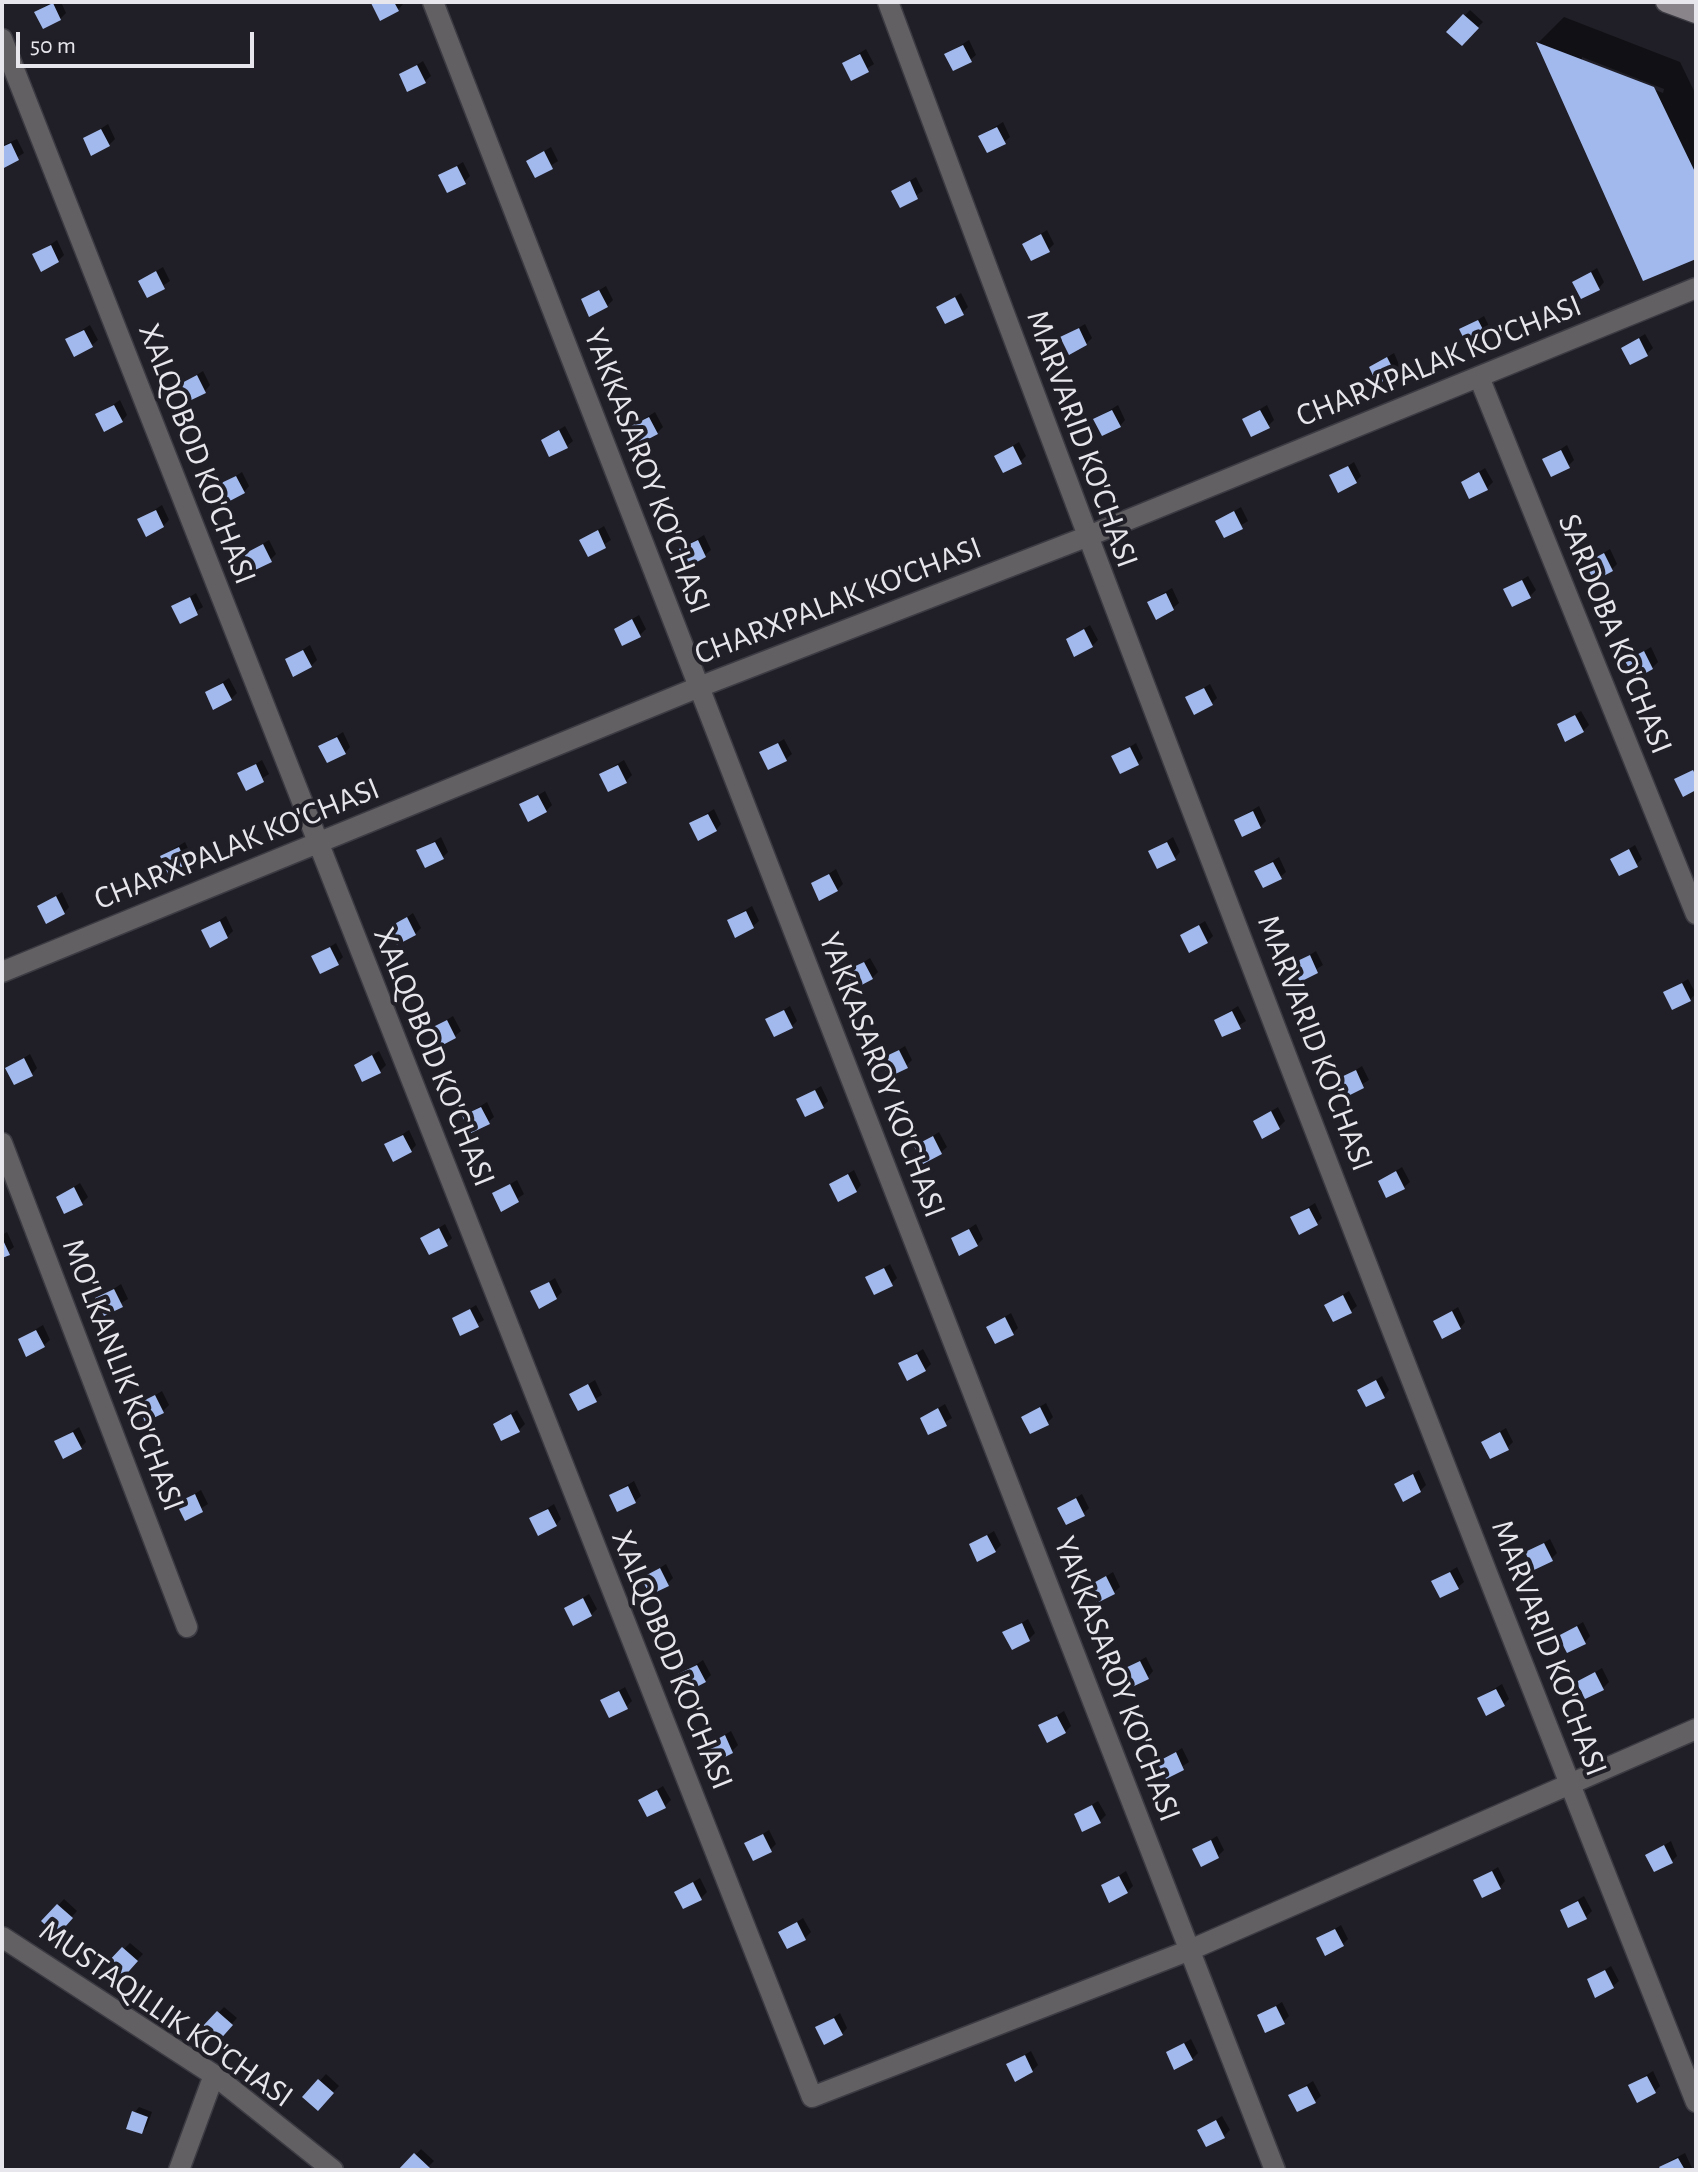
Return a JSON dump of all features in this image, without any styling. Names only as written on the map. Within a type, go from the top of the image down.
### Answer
[{"type":"main road","points":[[1666,2],[1696,13]]},
{"type":"street","name":"YAKKASAROY KO'CHASI","points":[[433,2],[1275,2170]]},
{"type":"street","name":"MARVARID KO'CHASI","points":[[888,2],[1086,537],[1569,1783],[1696,2102]]},
{"type":"street","name":"XALQOBOD KO'CHASI","points":[[2,39],[812,2097],[1190,1950]]},
{"type":"street","name":"CHARXPALAK KO'CHASI","points":[[2,972],[699,687],[1086,537],[1696,288]]},
{"type":"street","name":"SARDOBA KO'CHASI","points":[[1479,377],[1696,914]]},
{"type":"street","name":"MO'LKANLIK KO'CHASI","points":[[2,1143],[187,1627]]},
{"type":"street","points":[[1190,1950],[1696,1729]]},
{"type":"street","name":"MUSTAQILLIK KO'CHASI","points":[[2,1937],[214,2075],[333,2170]]},
{"type":"street","points":[[179,2170],[214,2075]]},
{"type":"building","points":[[394,2],[399,11],[380,21],[371,3]]},
{"type":"building","points":[[53,3],[61,20],[43,29],[34,12]]},
{"type":"building","points":[[1463,14],[1479,28],[1462,46],[1446,32]]},
{"type":"building","points":[[1536,42],[1654,87],[1696,174],[1696,259],[1643,281]]},
{"type":"building","points":[[963,45],[972,62],[953,71],[944,54]]},
{"type":"building","points":[[860,54],[869,72],[851,81],[842,63]]},
{"type":"building","points":[[417,65],[426,83],[407,92],[399,74]]},
{"type":"building","points":[[997,127],[1006,144],[987,153],[978,136]]},
{"type":"building","points":[[101,129],[110,146],[91,156],[83,138]]},
{"type":"building","points":[[11,143],[19,160],[2,169],[2,147]]},
{"type":"building","points":[[544,151],[553,169],[535,178],[526,161]]},
{"type":"building","points":[[457,166],[466,184],[447,193],[438,175]]},
{"type":"building","points":[[910,181],[918,199],[900,208],[891,191]]},
{"type":"building","points":[[1041,234],[1050,252],[1031,261],[1022,244]]},
{"type":"building","points":[[51,245],[59,262],[41,272],[32,254]]},
{"type":"building","points":[[156,271],[165,289],[147,298],[138,281]]},
{"type":"building","points":[[1591,272],[1600,290],[1581,299],[1572,282]]},
{"type":"building","points":[[599,290],[608,307],[589,317],[581,299]]},
{"type":"building","points":[[955,297],[964,315],[945,324],[936,307]]},
{"type":"building","points":[[1478,320],[1487,337],[1468,347],[1459,329]]},
{"type":"building","points":[[1079,328],[1087,345],[1069,355],[1060,337]]},
{"type":"building","points":[[84,330],[93,347],[74,357],[65,339]]},
{"type":"building","points":[[1639,338],[1648,356],[1630,365],[1621,348]]},
{"type":"building","points":[[1387,357],[1396,375],[1377,384],[1369,367]]},
{"type":"building","points":[[197,375],[206,393],[187,402],[178,385]]},
{"type":"building","points":[[114,405],[123,422],[104,432],[95,414]]},
{"type":"building","points":[[1112,410],[1121,427],[1102,436],[1093,419]]},
{"type":"building","points":[[1260,410],[1270,428],[1251,437],[1242,419]]},
{"type":"building","points":[[649,417],[658,434],[639,444],[631,426]]},
{"type":"building","points":[[559,430],[568,448],[549,457],[541,440]]},
{"type":"building","points":[[1013,446],[1022,464],[1003,473],[994,456]]},
{"type":"building","points":[[1561,450],[1570,468],[1551,477],[1542,459]]},
{"type":"building","points":[[1348,466],[1357,483],[1338,493],[1329,475]]},
{"type":"building","points":[[1479,472],[1488,490],[1469,499],[1461,482]]},
{"type":"building","points":[[236,476],[245,493],[226,503],[217,485]]},
{"type":"building","points":[[156,510],[164,527],[146,537],[137,519]]},
{"type":"building","points":[[1234,511],[1243,529],[1224,538],[1215,521]]},
{"type":"building","points":[[598,530],[606,548],[588,557],[579,540]]},
{"type":"building","points":[[698,540],[706,557],[688,567],[679,549]]},
{"type":"building","points":[[263,544],[272,562],[253,571],[244,554]]},
{"type":"building","points":[[1604,553],[1613,571],[1594,581],[1585,563]]},
{"type":"building","points":[[1522,580],[1531,598],[1512,607],[1503,589]]},
{"type":"building","points":[[1166,593],[1174,610],[1156,620],[1147,602]]},
{"type":"building","points":[[190,597],[198,615],[180,624],[171,606]]},
{"type":"building","points":[[632,619],[641,637],[622,646],[614,629]]},
{"type":"building","points":[[1084,629],[1093,647],[1074,657],[1066,639]]},
{"type":"building","points":[[303,650],[312,667],[293,677],[285,659]]},
{"type":"building","points":[[1644,651],[1653,669],[1635,679],[1625,661]]},
{"type":"building","points":[[223,683],[232,700],[213,710],[205,692]]},
{"type":"building","points":[[1204,688],[1213,705],[1194,715],[1185,697]]},
{"type":"building","points":[[1575,715],[1584,732],[1565,742],[1557,724]]},
{"type":"building","points":[[337,737],[346,754],[327,763],[318,746]]},
{"type":"building","points":[[778,743],[787,761],[768,770],[759,752]]},
{"type":"building","points":[[1130,747],[1139,765],[1120,774],[1111,756]]},
{"type":"building","points":[[256,764],[264,782],[246,791],[237,773]]},
{"type":"building","points":[[618,765],[627,783],[608,792],[599,774]]},
{"type":"building","points":[[1693,770],[1696,790],[1683,797],[1674,779]]},
{"type":"building","points":[[538,795],[547,812],[528,822],[519,804]]},
{"type":"building","points":[[1253,811],[1261,828],[1242,837],[1234,820]]},
{"type":"building","points":[[708,814],[717,831],[698,841],[689,823]]},
{"type":"building","points":[[435,842],[444,859],[425,868],[416,850]]},
{"type":"building","points":[[1167,842],[1176,860],[1157,869],[1148,851]]},
{"type":"building","points":[[179,847],[187,864],[168,874],[160,856]]},
{"type":"building","points":[[1629,849],[1638,867],[1619,876],[1610,859]]},
{"type":"building","points":[[1273,862],[1282,879],[1263,888],[1254,871]]},
{"type":"building","points":[[829,874],[838,891],[819,901],[811,883]]},
{"type":"building","points":[[56,896],[65,914],[46,924],[37,906]]},
{"type":"building","points":[[746,911],[754,928],[735,938],[727,920]]},
{"type":"building","points":[[407,917],[416,935],[397,945],[389,927]]},
{"type":"building","points":[[220,921],[228,938],[210,948],[201,930]]},
{"type":"building","points":[[1199,925],[1208,943],[1189,953],[1180,935]]},
{"type":"building","points":[[330,947],[339,965],[320,974],[311,956]]},
{"type":"building","points":[[1310,955],[1318,973],[1300,982],[1291,964]]},
{"type":"building","points":[[864,962],[873,979],[854,989],[845,971]]},
{"type":"building","points":[[1682,983],[1691,1001],[1672,1010],[1663,992]]},
{"type":"building","points":[[784,1010],[793,1028],[774,1037],[765,1019]]},
{"type":"building","points":[[1232,1011],[1241,1029],[1222,1037],[1214,1020]]},
{"type":"building","points":[[447,1020],[456,1038],[437,1048],[429,1029]]},
{"type":"building","points":[[899,1050],[908,1068],[889,1077],[880,1059]]},
{"type":"building","points":[[372,1055],[381,1073],[362,1082],[354,1065]]},
{"type":"building","points":[[24,1058],[33,1076],[14,1085],[5,1068]]},
{"type":"building","points":[[1356,1070],[1364,1088],[1346,1097],[1337,1079]]},
{"type":"building","points":[[815,1090],[824,1108],[805,1117],[796,1099]]},
{"type":"building","points":[[481,1107],[490,1124],[471,1133],[462,1116]]},
{"type":"building","points":[[1271,1111],[1280,1129],[1262,1139],[1253,1121]]},
{"type":"building","points":[[403,1135],[412,1152],[393,1162],[384,1144]]},
{"type":"building","points":[[933,1136],[942,1154],[923,1164],[914,1146]]},
{"type":"building","points":[[1396,1171],[1405,1189],[1386,1198],[1378,1181]]},
{"type":"building","points":[[848,1174],[857,1192],[838,1202],[829,1184]]},
{"type":"building","points":[[510,1184],[519,1202],[501,1212],[492,1193]]},
{"type":"building","points":[[74,1187],[83,1205],[64,1214],[56,1197]]},
{"type":"building","points":[[1309,1208],[1318,1225],[1299,1235],[1290,1217]]},
{"type":"building","points":[[439,1228],[448,1246],[429,1255],[420,1238]]},
{"type":"building","points":[[969,1229],[978,1246],[959,1256],[951,1238]]},
{"type":"building","points":[[2,1238],[10,1255],[2,1258]]},
{"type":"building","points":[[884,1268],[893,1286],[874,1295],[865,1277]]},
{"type":"building","points":[[549,1282],[557,1299],[539,1309],[530,1291]]},
{"type":"building","points":[[114,1289],[123,1307],[104,1316],[95,1298]]},
{"type":"building","points":[[1343,1295],[1352,1313],[1333,1322],[1324,1305]]},
{"type":"building","points":[[470,1309],[479,1327],[460,1336],[452,1318]]},
{"type":"building","points":[[1452,1311],[1461,1329],[1442,1339],[1433,1321]]},
{"type":"building","points":[[1005,1317],[1014,1335],[995,1344],[986,1327]]},
{"type":"building","points":[[36,1330],[45,1347],[26,1357],[18,1339]]},
{"type":"building","points":[[917,1354],[926,1371],[907,1381],[898,1363]]},
{"type":"building","points":[[1376,1380],[1385,1398],[1366,1407],[1357,1390]]},
{"type":"building","points":[[588,1384],[597,1402],[578,1411],[569,1394]]},
{"type":"building","points":[[155,1395],[164,1413],[145,1422],[137,1404]]},
{"type":"building","points":[[1040,1407],[1049,1425],[1030,1434],[1021,1417]]},
{"type":"building","points":[[938,1408],[947,1426],[928,1435],[920,1418]]},
{"type":"building","points":[[511,1414],[520,1432],[501,1441],[493,1424]]},
{"type":"building","points":[[73,1432],[82,1449],[63,1459],[54,1441]]},
{"type":"building","points":[[1500,1432],[1509,1450],[1490,1459],[1481,1442]]},
{"type":"building","points":[[1413,1474],[1421,1492],[1403,1502],[1394,1484]]},
{"type":"building","points":[[628,1486],[636,1503],[617,1512],[609,1495]]},
{"type":"building","points":[[195,1494],[203,1512],[185,1521],[176,1503]]},
{"type":"building","points":[[1076,1498],[1085,1516],[1066,1525],[1057,1508]]},
{"type":"building","points":[[548,1509],[557,1526],[538,1536],[529,1518]]},
{"type":"building","points":[[987,1535],[996,1552],[977,1562],[969,1544]]},
{"type":"building","points":[[1544,1543],[1553,1561],[1534,1570],[1525,1552]]},
{"type":"building","points":[[660,1568],[669,1586],[650,1595],[641,1578]]},
{"type":"building","points":[[1450,1572],[1459,1589],[1440,1598],[1431,1581]]},
{"type":"building","points":[[1106,1576],[1115,1594],[1097,1603],[1088,1586]]},
{"type":"building","points":[[583,1598],[592,1616],[573,1626],[564,1608]]},
{"type":"building","points":[[1022,1623],[1030,1641],[1012,1650],[1002,1632]]},
{"type":"building","points":[[1577,1626],[1586,1644],[1567,1653],[1558,1636]]},
{"type":"building","points":[[1140,1661],[1149,1679],[1130,1688],[1121,1670]]},
{"type":"building","points":[[697,1665],[706,1682],[687,1692],[678,1674]]},
{"type":"building","points":[[1595,1672],[1604,1690],[1585,1699],[1576,1682]]},
{"type":"building","points":[[1496,1689],[1505,1706],[1486,1716],[1477,1698]]},
{"type":"building","points":[[619,1691],[628,1709],[609,1718],[600,1700]]},
{"type":"building","points":[[1057,1716],[1066,1733],[1047,1743],[1038,1725]]},
{"type":"building","points":[[725,1735],[733,1753],[715,1762],[706,1745]]},
{"type":"building","points":[[1176,1752],[1184,1770],[1166,1779],[1157,1762]]},
{"type":"building","points":[[657,1790],[666,1808],[647,1817],[638,1800]]},
{"type":"building","points":[[1092,1805],[1101,1823],[1082,1832],[1074,1814]]},
{"type":"building","points":[[763,1834],[772,1852],[753,1861],[744,1843]]},
{"type":"building","points":[[1211,1840],[1219,1858],[1201,1867],[1192,1849]]},
{"type":"building","points":[[1664,1845],[1673,1863],[1654,1872],[1645,1855]]},
{"type":"building","points":[[1492,1871],[1501,1889],[1482,1898],[1473,1880]]},
{"type":"building","points":[[1119,1876],[1128,1893],[1109,1903],[1101,1885]]},
{"type":"building","points":[[693,1882],[702,1900],[683,1909],[674,1892]]},
{"type":"building","points":[[1578,1901],[1587,1919],[1568,1928],[1560,1910]]},
{"type":"building","points":[[57,1904],[73,1918],[57,1936],[41,1921]]},
{"type":"building","points":[[797,1922],[806,1940],[787,1949],[778,1932]]},
{"type":"building","points":[[1335,1929],[1344,1946],[1325,1956],[1316,1938]]},
{"type":"building","points":[[122,1947],[138,1961],[122,1979],[106,1964]]},
{"type":"building","points":[[1605,1970],[1614,1988],[1595,1998],[1587,1979]]},
{"type":"building","points":[[1276,2006],[1285,2024],[1265,2033],[1257,2015]]},
{"type":"building","points":[[217,2011],[233,2025],[217,2043],[201,2028]]},
{"type":"building","points":[[834,2018],[843,2035],[824,2045],[815,2027]]},
{"type":"building","points":[[1184,2043],[1193,2060],[1174,2070],[1166,2052]]},
{"type":"building","points":[[1025,2055],[1033,2072],[1015,2082],[1006,2064]]},
{"type":"building","points":[[1647,2076],[1656,2093],[1637,2103],[1628,2085]]},
{"type":"building","points":[[318,2079],[334,2093],[318,2111],[302,2097]]},
{"type":"building","points":[[1307,2086],[1316,2103],[1297,2112],[1288,2095]]},
{"type":"building","points":[[132,2111],[148,2117],[142,2134],[126,2129]]},
{"type":"building","points":[[1216,2120],[1225,2138],[1206,2147],[1197,2130]]},
{"type":"building","points":[[414,2153],[430,2168],[398,2170]]},
{"type":"building","points":[[1678,2158],[1685,2170],[1661,2170],[1659,2167]]}]
